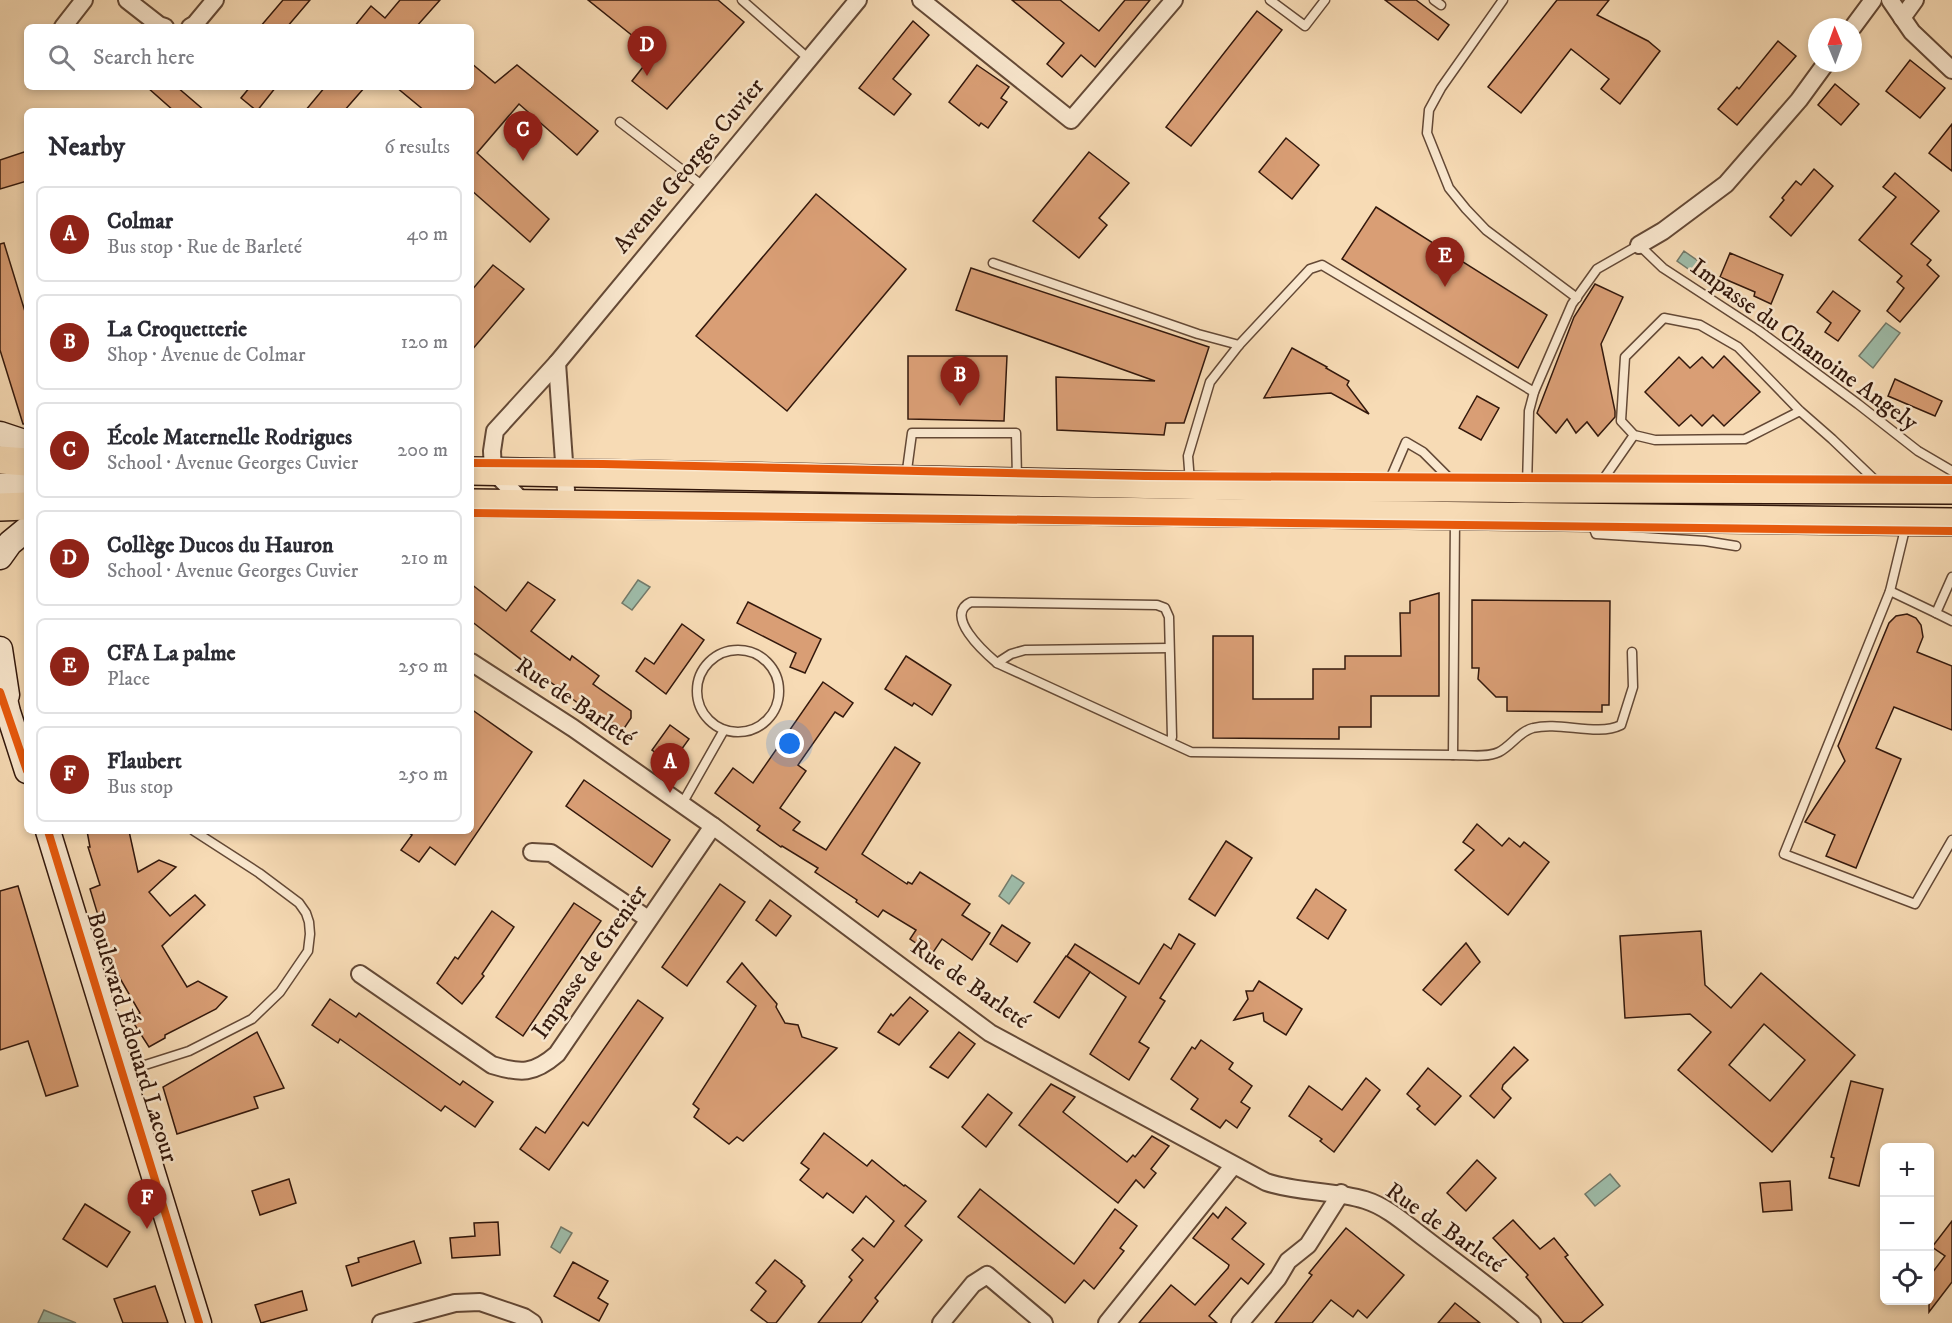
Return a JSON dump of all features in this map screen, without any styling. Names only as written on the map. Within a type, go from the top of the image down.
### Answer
[{"type":"main road","points":[[0,434],[24,442]]},
{"type":"main road","points":[[0,460],[24,462]]},
{"type":"main road","points":[[482,471],[1386,488],[1952,490]]},
{"type":"main road","points":[[0,486],[24,486]]},
{"type":"main road","points":[[474,503],[1952,522]]},
{"type":"main road","points":[[0,507],[24,506]]},
{"type":"main road","points":[[0,557],[10,543],[24,531]]},
{"type":"main road","points":[[0,650],[5,678],[6,716]]},
{"type":"main road","points":[[0,678],[6,716],[24,763]]},
{"type":"main road","name":"Boulevard Édouard Lacour","points":[[49,834],[200,1323]]},
{"type":"street","points":[[65,24],[84,0]]},
{"type":"street","points":[[127,0],[158,24]]},
{"type":"street","points":[[195,24],[215,0]]},
{"type":"street","name":"Avenue Georges Cuvier","points":[[482,471],[492,451],[495,431],[557,363],[858,0]]},
{"type":"street","points":[[921,0],[1071,120],[1174,0]]},
{"type":"street","points":[[1860,18],[1873,0]]},
{"type":"street","points":[[1890,0],[1912,32],[1952,70]]},
{"type":"street","points":[[1902,18],[1915,0]]},
{"type":"street","points":[[1639,245],[1726,184],[1799,100],[1819,72]]},
{"type":"street","points":[[557,363],[567,504]]},
{"type":"street","points":[[482,471],[524,503]]},
{"type":"street","name":"Rue de Barleté","points":[[474,664],[573,728],[713,826],[990,1032],[1266,1182],[1300,1191],[1341,1193],[1368,1201],[1392,1214],[1522,1320]]},
{"type":"street","name":"Impasse de Grenier","points":[[360,974],[492,1065],[513,1072],[534,1070],[543,1066],[557,1054],[713,826]]},
{"type":"street","points":[[532,852],[551,853],[648,919]]},
{"type":"street","points":[[1107,1323],[1233,1166]]},
{"type":"street","points":[[1240,1323],[1278,1278],[1288,1261],[1308,1245],[1341,1193]]},
{"type":"street","points":[[941,1323],[973,1284],[987,1275],[1044,1323]]},
{"type":"street","points":[[381,1323],[455,1303],[480,1302],[524,1317],[533,1323]]},
{"type":"lane","points":[[742,0],[809,59]]},
{"type":"lane","points":[[1270,0],[1305,26],[1325,0]]},
{"type":"lane","points":[[1503,0],[1441,88],[1429,110],[1427,133],[1449,188],[1466,209],[1486,230],[1577,298]]},
{"type":"lane","points":[[620,122],[703,186]]},
{"type":"lane","points":[[1527,489],[1529,411],[1534,392],[1572,304],[1597,269],[1639,245]]},
{"type":"lane","name":"Impasse du Chanoine Angely","points":[[1639,245],[1663,268],[1768,338],[1918,451],[1952,471]]},
{"type":"lane","points":[[993,263],[1198,334],[1239,345]]},
{"type":"lane","points":[[1190,485],[1188,456],[1209,382],[1239,345],[1310,269],[1322,265],[1534,392]]},
{"type":"lane","points":[[1800,411],[1745,439],[1655,440],[1634,435],[1621,421],[1625,357],[1664,318],[1700,325],[1738,347],[1800,411],[1885,490]]},
{"type":"lane","points":[[897,478],[907,470],[912,433],[1016,433],[1017,481]]},
{"type":"lane","points":[[1597,489],[1634,435]]},
{"type":"lane","points":[[1386,488],[1406,442],[1423,452],[1456,487]]},
{"type":"lane","points":[[1453,755],[1455,516]]},
{"type":"lane","points":[[1590,518],[1596,534],[1705,541],[1736,546]]},
{"type":"lane","points":[[1906,521],[1890,591],[1784,854],[1915,904],[1952,840]]},
{"type":"lane","points":[[1936,613],[1952,577]]},
{"type":"lane","points":[[1890,591],[1952,621]]},
{"type":"lane","points":[[1170,742],[1172,737],[1170,648],[1169,617],[1166,608],[1156,605],[971,602],[964,605],[962,620],[970,635],[984,653],[997,663],[1191,752],[1492,755],[1502,751],[1532,728],[1557,726],[1612,729],[1621,725],[1633,687],[1632,652]]},
{"type":"lane","points":[[997,663],[1011,654],[1025,650],[1170,648]]},
{"type":"lane","points":[[730,650],[744,650],[757,654],[768,662],[776,674],[779,701],[764,724],[751,731],[738,733],[724,730],[712,724],[703,714],[697,702],[696,688],[699,675],[707,663],[717,655],[730,650]]},
{"type":"lane","points":[[682,804],[724,730]]},
{"type":"lane","points":[[122,1072],[189,1051],[252,1019],[280,992],[308,951],[309,922],[299,903],[259,873],[199,834]]},
{"type":"shaded area","points":[[1684,251],[1701,263],[1694,273],[1677,261]]},
{"type":"shaded area","points":[[1886,323],[1900,333],[1873,368],[1859,356]]},
{"type":"shaded area","points":[[638,580],[650,587],[632,610],[622,603]]},
{"type":"shaded area","points":[[1012,875],[1024,883],[1009,904],[999,896]]},
{"type":"shaded area","points":[[1610,1174],[1620,1186],[1595,1206],[1585,1194]]},
{"type":"shaded area","points":[[561,1227],[572,1233],[560,1253],[551,1247]]},
{"type":"shaded area","points":[[44,1310],[76,1323],[38,1323]]},
{"type":"building","points":[[283,0],[310,0],[290,24],[263,24]]},
{"type":"building","points":[[400,0],[440,0],[419,24],[356,24],[371,6],[385,18]]},
{"type":"building","points":[[588,0],[718,0],[744,22],[667,109],[632,81],[654,53]]},
{"type":"building","points":[[1012,0],[1060,0],[1099,31],[1125,0],[1150,0],[1095,67],[1081,55],[1062,77],[1047,64],[1064,43]]},
{"type":"building","points":[[1385,0],[1416,0],[1449,25],[1438,40]]},
{"type":"building","points":[[1557,0],[1609,0],[1597,15],[1648,41],[1660,51],[1620,104],[1601,89],[1609,79],[1571,49],[1521,113],[1488,87]]},
{"type":"building","points":[[1257,11],[1282,30],[1191,146],[1166,127]]},
{"type":"building","points":[[913,21],[929,35],[893,79],[911,94],[894,115],[859,88]]},
{"type":"building","points":[[1778,41],[1796,56],[1737,125],[1718,109],[1737,87],[1739,89]]},
{"type":"building","points":[[1910,60],[1945,88],[1920,118],[1886,91]]},
{"type":"building","points":[[517,65],[598,131],[577,155],[519,104],[477,153],[549,219],[530,242],[474,193],[474,108],[421,108],[400,90],[474,90],[474,66],[495,83]]},
{"type":"building","points":[[977,65],[1009,87],[1001,98],[1007,102],[988,128],[981,123],[979,126],[949,102]]},
{"type":"building","points":[[1835,84],[1859,104],[1841,125],[1818,105]]},
{"type":"building","points":[[150,90],[180,90],[202,108],[171,108]]},
{"type":"building","points":[[248,90],[274,90],[259,108],[253,108],[241,98]]},
{"type":"building","points":[[322,90],[362,90],[347,108],[308,108]]},
{"type":"building","points":[[1952,124],[1952,171],[1929,153]]},
{"type":"building","points":[[1286,138],[1319,165],[1292,199],[1259,172]]},
{"type":"building","points":[[24,152],[24,182],[0,189],[0,160]]},
{"type":"building","points":[[1089,152],[1129,183],[1099,218],[1107,225],[1079,258],[1033,221]]},
{"type":"building","points":[[1814,169],[1833,186],[1791,236],[1770,217],[1796,181],[1801,185]]},
{"type":"building","points":[[1895,173],[1939,211],[1911,244],[1931,260],[1927,265],[1939,276],[1900,322],[1887,311],[1904,288],[1897,282],[1902,276],[1859,240],[1896,197],[1883,187]]},
{"type":"building","points":[[816,194],[906,269],[787,411],[696,336]]},
{"type":"building","points":[[1376,207],[1547,315],[1518,368],[1342,259]]},
{"type":"building","points":[[4,243],[24,308],[24,424],[0,350],[0,244]]},
{"type":"building","points":[[1730,253],[1783,275],[1771,304],[1754,296],[1755,292],[1720,277]]},
{"type":"building","points":[[493,265],[524,289],[474,347],[474,287]]},
{"type":"building","points":[[971,268],[1209,347],[1184,423],[1166,423],[1164,435],[1057,430],[1056,377],[1155,381],[956,310]]},
{"type":"building","points":[[1595,284],[1623,297],[1601,344],[1615,417],[1598,436],[1587,422],[1576,433],[1567,419],[1556,433],[1537,413],[1574,317]]},
{"type":"building","points":[[1833,291],[1860,311],[1838,341],[1825,332],[1831,323],[1817,312]]},
{"type":"building","points":[[1292,348],[1349,381],[1347,385],[1369,414],[1331,393],[1264,398]]},
{"type":"building","points":[[908,356],[1007,356],[1004,421],[908,419]]},
{"type":"building","points":[[1724,356],[1760,392],[1724,426],[1713,415],[1702,426],[1691,415],[1679,426],[1645,392],[1679,357],[1690,368],[1702,357],[1713,368]]},
{"type":"building","points":[[1895,379],[1942,401],[1935,416],[1888,396]]},
{"type":"building","points":[[1477,396],[1499,408],[1481,440],[1459,428]]},
{"type":"building","points":[[528,582],[555,600],[531,631],[570,660],[572,656],[599,676],[593,684],[631,711],[631,718],[623,730],[581,701],[579,704],[474,623],[474,586],[506,611]]},
{"type":"building","points":[[1439,593],[1439,696],[1371,696],[1371,727],[1339,727],[1339,739],[1213,738],[1213,636],[1253,636],[1253,699],[1313,699],[1313,669],[1345,669],[1345,656],[1401,656],[1400,613],[1410,613],[1410,601]]},
{"type":"building","points":[[1472,600],[1610,601],[1609,705],[1602,705],[1602,712],[1507,711],[1507,697],[1496,697],[1478,679],[1479,668],[1472,668]]},
{"type":"building","points":[[748,602],[821,639],[805,673],[790,667],[796,653],[737,623]]},
{"type":"building","points":[[1907,614],[1916,618],[1921,625],[1923,637],[1917,652],[1952,666],[1952,730],[1894,707],[1876,748],[1901,759],[1856,868],[1826,856],[1835,835],[1805,822],[1845,761],[1838,746],[1889,623],[1896,616]]},
{"type":"building","points":[[682,624],[704,640],[666,694],[636,671],[645,658],[654,664]]},
{"type":"building","points":[[906,656],[951,685],[932,715],[914,703],[912,706],[885,689]]},
{"type":"building","points":[[823,682],[853,703],[843,717],[835,712],[798,765],[806,771],[780,808],[800,822],[793,830],[826,850],[895,747],[920,763],[862,854],[907,884],[908,882],[912,884],[920,872],[970,904],[962,915],[990,933],[972,960],[942,939],[932,954],[910,939],[916,930],[883,910],[878,917],[815,872],[818,868],[757,830],[760,826],[715,793],[733,768],[753,783]]},
{"type":"building","points":[[474,711],[532,752],[455,865],[430,847],[419,862],[401,850],[412,835],[410,834],[474,834]]},
{"type":"building","points":[[670,725],[689,739],[671,764],[652,750]]},
{"type":"building","points":[[584,780],[670,840],[652,867],[566,806]]},
{"type":"building","points":[[1477,824],[1502,846],[1509,838],[1520,847],[1524,842],[1549,862],[1508,915],[1455,870],[1474,850],[1463,842]]},
{"type":"building","points":[[88,834],[130,834],[138,872],[159,860],[176,867],[149,892],[170,916],[195,895],[205,905],[162,946],[187,987],[198,981],[227,997],[216,1009],[165,1035],[165,1038],[149,1047],[131,1019],[140,1013],[114,968],[90,889],[100,885],[88,847],[90,847]]},
{"type":"building","points":[[1226,841],[1252,858],[1215,916],[1189,899]]},
{"type":"building","points":[[720,884],[745,902],[687,986],[662,967]]},
{"type":"building","points":[[18,886],[78,1086],[46,1096],[28,1041],[0,1050],[0,891]]},
{"type":"building","points":[[1316,889],[1346,910],[1328,939],[1297,918]]},
{"type":"building","points":[[770,900],[791,916],[776,936],[756,920]]},
{"type":"building","points":[[574,903],[601,921],[523,1036],[496,1017]]},
{"type":"building","points":[[492,911],[514,927],[482,974],[484,976],[462,1004],[437,983],[455,957],[458,959]]},
{"type":"building","points":[[1002,925],[1030,943],[1017,962],[990,944]]},
{"type":"building","points":[[1701,931],[1705,985],[1731,1008],[1761,973],[1855,1055],[1772,1152],[1678,1070],[1711,1032],[1690,1014],[1625,1018],[1620,936]],"holes":[[[1764,1024],[1805,1060],[1770,1101],[1729,1065]]]},
{"type":"building","points":[[1179,934],[1195,944],[1160,998],[1165,1001],[1139,1042],[1149,1048],[1129,1080],[1090,1054],[1126,997],[1067,956],[1075,944],[1139,984],[1164,944],[1171,949]]},
{"type":"building","points":[[1466,943],[1480,962],[1441,1005],[1423,990]]},
{"type":"building","points":[[1066,956],[1090,972],[1059,1018],[1034,1002]]},
{"type":"building","points":[[742,963],[777,1004],[776,1007],[785,1023],[798,1025],[802,1037],[837,1048],[743,1141],[737,1137],[729,1144],[694,1117],[699,1109],[693,1104],[756,1006],[727,982]]},
{"type":"building","points":[[1259,981],[1302,1009],[1286,1035],[1264,1021],[1263,1013],[1234,1020],[1248,999],[1246,991],[1253,991]]},
{"type":"building","points":[[910,997],[928,1011],[899,1045],[878,1032],[891,1014],[893,1016]]},
{"type":"building","points":[[330,999],[356,1017],[359,1013],[460,1085],[463,1081],[493,1102],[475,1127],[445,1106],[441,1111],[340,1039],[338,1043],[312,1025]]},
{"type":"building","points":[[638,1000],[663,1018],[588,1126],[583,1122],[549,1170],[520,1149],[536,1127],[545,1133]]},
{"type":"building","points":[[257,1032],[284,1088],[254,1097],[258,1108],[177,1134],[163,1087]]},
{"type":"building","points":[[959,1032],[975,1044],[948,1078],[930,1067]]},
{"type":"building","points":[[1201,1040],[1233,1063],[1229,1069],[1252,1086],[1241,1102],[1250,1108],[1237,1128],[1226,1120],[1220,1128],[1191,1109],[1198,1099],[1171,1079],[1192,1047],[1195,1049]]},
{"type":"building","points":[[1514,1047],[1528,1060],[1503,1085],[1502,1089],[1511,1098],[1494,1118],[1470,1096]]},
{"type":"building","points":[[1428,1068],[1461,1096],[1435,1125],[1417,1109],[1420,1106],[1407,1094]]},
{"type":"building","points":[[1366,1078],[1380,1090],[1334,1152],[1320,1141],[1322,1139],[1289,1116],[1309,1086],[1342,1110]]},
{"type":"building","points":[[1851,1081],[1883,1089],[1859,1186],[1829,1178],[1834,1158],[1831,1157]]},
{"type":"building","points":[[1051,1084],[1075,1097],[1063,1112],[1127,1162],[1133,1155],[1135,1157],[1152,1136],[1169,1146],[1151,1169],[1156,1173],[1144,1188],[1136,1180],[1118,1203],[1019,1125]]},
{"type":"building","points":[[988,1094],[1012,1113],[986,1147],[962,1127]]},
{"type":"building","points":[[824,1133],[867,1166],[872,1160],[926,1201],[905,1226],[922,1240],[875,1298],[878,1301],[861,1323],[818,1323],[852,1280],[849,1277],[863,1260],[852,1250],[863,1238],[874,1247],[894,1221],[866,1196],[853,1213],[827,1193],[823,1198],[800,1180],[809,1169],[801,1163]]},
{"type":"building","points":[[1477,1160],[1496,1178],[1466,1211],[1447,1193]]},
{"type":"building","points":[[289,1179],[296,1203],[260,1215],[252,1191]]},
{"type":"building","points":[[1790,1181],[1792,1210],[1763,1212],[1760,1183]]},
{"type":"building","points":[[980,1189],[1074,1264],[1115,1209],[1137,1226],[1120,1248],[1124,1251],[1094,1289],[1084,1280],[1065,1303],[958,1217]]},
{"type":"building","points":[[85,1204],[130,1232],[107,1267],[63,1239]]},
{"type":"building","points":[[1226,1207],[1246,1223],[1232,1239],[1264,1264],[1248,1284],[1241,1278],[1209,1316],[1217,1323],[1139,1323],[1171,1285],[1195,1305],[1228,1268],[1229,1265],[1193,1238],[1213,1213],[1218,1218]]},
{"type":"building","points":[[1513,1220],[1540,1249],[1554,1238],[1568,1255],[1565,1257],[1603,1305],[1581,1323],[1564,1323],[1526,1277],[1528,1275],[1493,1238]]},
{"type":"building","points":[[1952,1221],[1952,1282],[1929,1312],[1929,1305],[1934,1305],[1934,1270],[1945,1256],[1934,1248],[1934,1244]]},
{"type":"building","points":[[498,1222],[500,1255],[452,1258],[450,1238],[475,1236],[474,1223]]},
{"type":"building","points":[[1346,1228],[1404,1275],[1367,1318],[1358,1310],[1353,1317],[1331,1300],[1312,1323],[1275,1323],[1312,1275],[1309,1273]]},
{"type":"building","points":[[414,1241],[421,1263],[352,1286],[346,1266],[359,1262],[358,1258]]},
{"type":"building","points":[[775,1260],[802,1281],[805,1286],[776,1323],[768,1323],[751,1310],[766,1291],[756,1283]]},
{"type":"building","points":[[573,1262],[608,1281],[598,1298],[608,1304],[599,1321],[554,1296]]},
{"type":"building","points":[[155,1286],[168,1323],[123,1323],[114,1299]]},
{"type":"building","points":[[302,1291],[307,1310],[261,1323],[255,1305]]},
{"type":"building","points":[[1455,1303],[1480,1323],[1438,1323]]},
{"type":"cycle path","points":[[474,463],[1145,476],[1952,480]]},
{"type":"cycle path","points":[[474,513],[1952,531]]},
{"type":"cycle path","points":[[0,692],[24,762]]},
{"type":"cycle path","points":[[49,834],[199,1323]]},
{"type":"place","name":"Collège Ducos du Hauron","points":[[647,76]]},
{"type":"place","name":"École Maternelle Rodrigues","points":[[523,161]]},
{"type":"place","name":"CFA La palme","points":[[1445,287]]},
{"type":"place","name":"La Croquetterie","points":[[960,406]]},
{"type":"place","name":"Colmar","points":[[670,793]]},
{"type":"place","name":"Flaubert","points":[[147,1229]]}]
